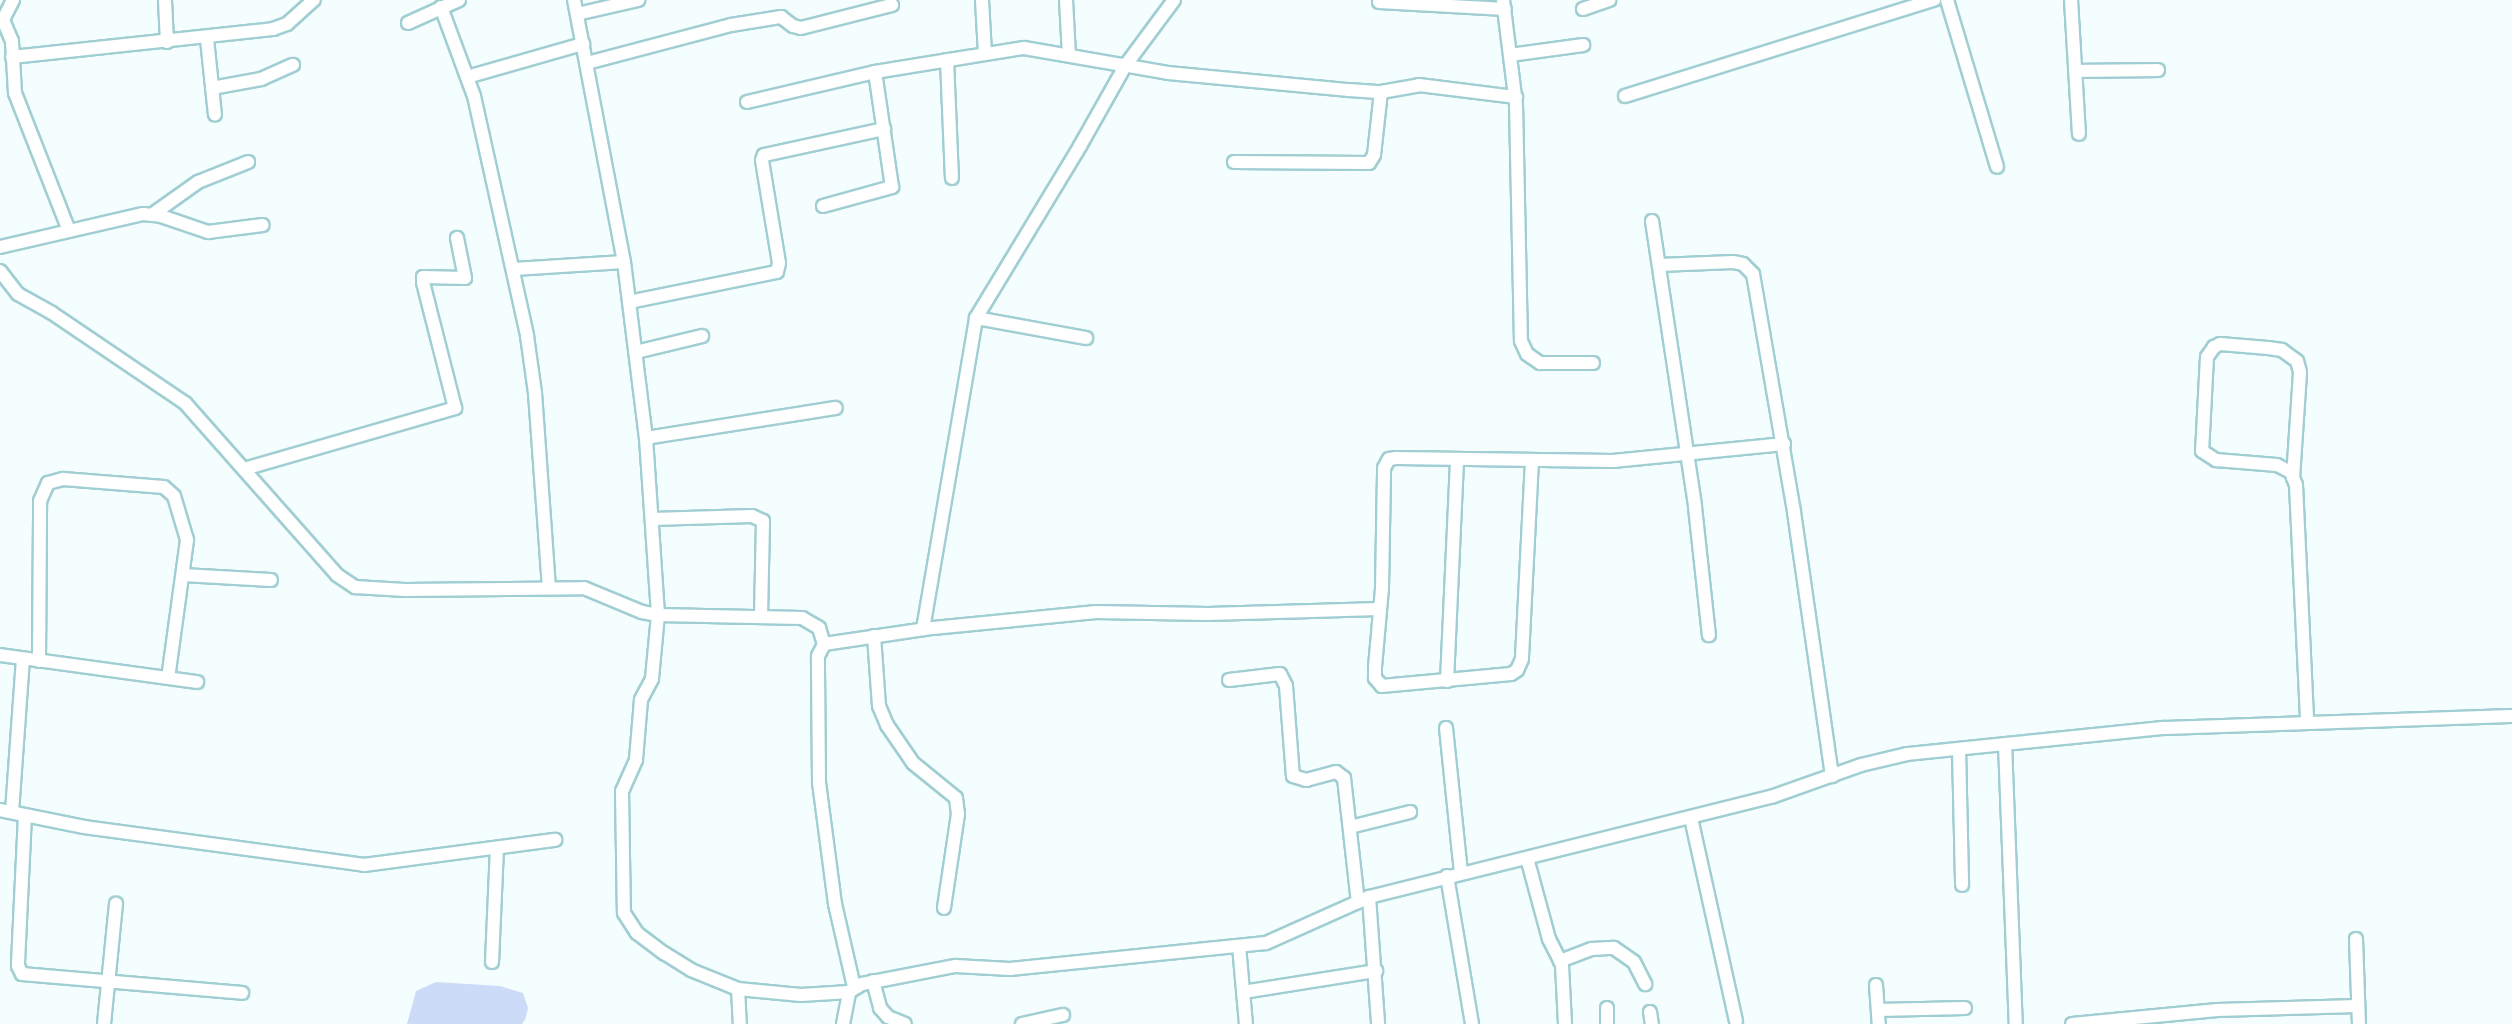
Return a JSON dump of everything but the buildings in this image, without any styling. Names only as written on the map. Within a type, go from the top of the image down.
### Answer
[{"type":"street","points":[[13,0],[3,20],[12,40],[15,93],[69,231]]},
{"type":"street","points":[[165,0],[167,41]]},
{"type":"street","points":[[12,57],[207,38],[281,27],[314,0]]},
{"type":"street","points":[[408,23],[459,0]]},
{"type":"street","points":[[574,0],[624,262],[646,438],[658,615],[652,679],[641,700],[636,760],[622,791],[624,913],[636,933],[664,953],[691,970],[738,989],[801,995],[852,989],[873,981],[955,966],[1010,970],[1239,946],[1283,937],[1328,913],[1364,900],[1447,876],[1527,859],[1771,797],[1896,756],[2164,727],[2512,716]]},
{"type":"street","points":[[577,14],[638,0]]},
{"type":"street","points":[[982,0],[985,52]]},
{"type":"street","points":[[1066,0],[1069,55]]},
{"type":"street","points":[[923,629],[976,318],[1125,66],[1174,0]]},
{"type":"street","points":[[1583,9],[1609,0]]},
{"type":"street","points":[[1625,96],[1934,0]]},
{"type":"street","points":[[1947,0],[1997,167]]},
{"type":"street","points":[[2071,0],[2079,134]]},
{"type":"street","points":[[1379,2],[1504,5],[1516,97],[1521,341],[1527,354],[1540,363],[1593,363]]},
{"type":"street","points":[[587,63],[731,25],[781,17],[793,26],[801,27],[892,5]]},
{"type":"street","points":[[442,7],[467,77],[491,162],[514,269],[535,393],[549,587]]},
{"type":"street","points":[[207,38],[215,115]]},
{"type":"street","points":[[467,77],[583,44]]},
{"type":"street","points":[[1510,55],[1583,45]]},
{"type":"street","points":[[747,102],[875,72],[985,52],[1024,48],[1168,73],[1381,92],[1419,85],[1516,97]]},
{"type":"street","points":[[947,60],[951,178]]},
{"type":"street","points":[[212,88],[261,79],[293,65]]},
{"type":"street","points":[[2075,71],[2158,70]]},
{"type":"street","points":[[823,206],[892,187],[875,72]]},
{"type":"street","points":[[1234,162],[1369,163],[1374,155],[1381,92]]},
{"type":"street","points":[[629,302],[777,272],[779,264],[762,160],[764,155],[884,129]]},
{"type":"street","points":[[0,247],[153,214],[198,182],[248,162]]},
{"type":"street","points":[[153,214],[208,232],[263,225]]},
{"type":"street","points":[[1652,221],[1687,455],[1709,635]]},
{"type":"street","points":[[244,469],[354,435],[453,410],[456,405],[423,277],[465,278],[457,238]]},
{"type":"street","points":[[514,269],[624,262]]},
{"type":"street","points":[[1659,265],[1732,262],[1743,264],[1753,274],[1784,444],[1832,776]]},
{"type":"street","points":[[0,271],[18,294],[52,313],[185,403],[337,575],[355,587],[405,590],[584,588],[642,612],[658,615],[802,618],[813,623],[821,633],[824,644],[818,656],[819,782],[835,904],[852,989],[843,1024]]},
{"type":"street","points":[[976,318],[1086,338]]},
{"type":"street","points":[[636,352],[702,336]]},
{"type":"street","points":[[2294,478],[2291,472],[2277,465],[2216,460],[2202,451],[2207,357],[2214,347],[2220,344],[2282,350],[2297,361],[2300,372],[2294,478],[2307,722]]},
{"type":"street","points":[[646,438],[836,408]]},
{"type":"street","points":[[1532,460],[1520,664],[1511,674],[1388,687],[1377,682],[1375,667],[1380,609],[1385,463],[1396,458],[1613,461],[1784,444]]},
{"type":"street","points":[[1447,681],[1457,459]]},
{"type":"street","points":[[39,661],[40,501],[48,483],[63,479],[164,487],[174,496],[186,533],[183,575],[168,678]]},
{"type":"street","points":[[652,519],[752,516],[763,521],[761,616]]},
{"type":"street","points":[[183,575],[271,580]]},
{"type":"street","points":[[824,644],[923,629],[1125,610],[1208,614],[1380,609]]},
{"type":"street","points":[[874,636],[878,698],[883,716],[913,764],[956,798],[958,814],[944,908]]},
{"type":"street","points":[[0,656],[197,682]]},
{"type":"street","points":[[23,659],[12,813],[19,972],[26,975],[242,993]]},
{"type":"street","points":[[1229,680],[1276,673],[1282,677],[1286,686],[1293,776],[1301,781],[1336,772],[1343,775],[1376,971],[1378,1024]]},
{"type":"street","points":[[1446,728],[1461,873]]},
{"type":"street","points":[[2005,744],[2016,1024]]},
{"type":"street","points":[[1959,749],[1962,885]]},
{"type":"street","points":[[1350,827],[1410,812]]},
{"type":"street","points":[[12,813],[83,827],[364,865],[555,840]]},
{"type":"street","points":[[1691,818],[1736,1021]]},
{"type":"street","points":[[492,962],[496,848]]},
{"type":"street","points":[[1527,859],[1549,939],[1560,961],[1564,977],[1565,1024]]},
{"type":"street","points":[[1447,876],[1472,1024]]},
{"type":"street","points":[[104,1024],[116,904]]},
{"type":"street","points":[[2356,939],[2359,1024]]},
{"type":"street","points":[[1239,946],[1246,1024]]},
{"type":"street","points":[[1560,961],[1592,949],[1615,948],[1634,962],[1646,984]]},
{"type":"street","points":[[1243,992],[1376,971]]},
{"type":"street","points":[[873,981],[880,1008],[888,1017],[905,1024]]},
{"type":"street","points":[[1876,985],[1879,1024]]},
{"type":"street","points":[[738,989],[740,1024]]},
{"type":"street","points":[[2072,1024],[2196,1019],[2358,1006]]},
{"type":"street","points":[[1878,1010],[1965,1007]]},
{"type":"street","points":[[1607,1008],[1608,1024]]},
{"type":"street","points":[[1022,1024],[1063,1015]]},
{"type":"water","points":[[436,982],[500,986],[523,993],[528,1008],[525,1020],[522,1024],[407,1024],[416,991]]}]
